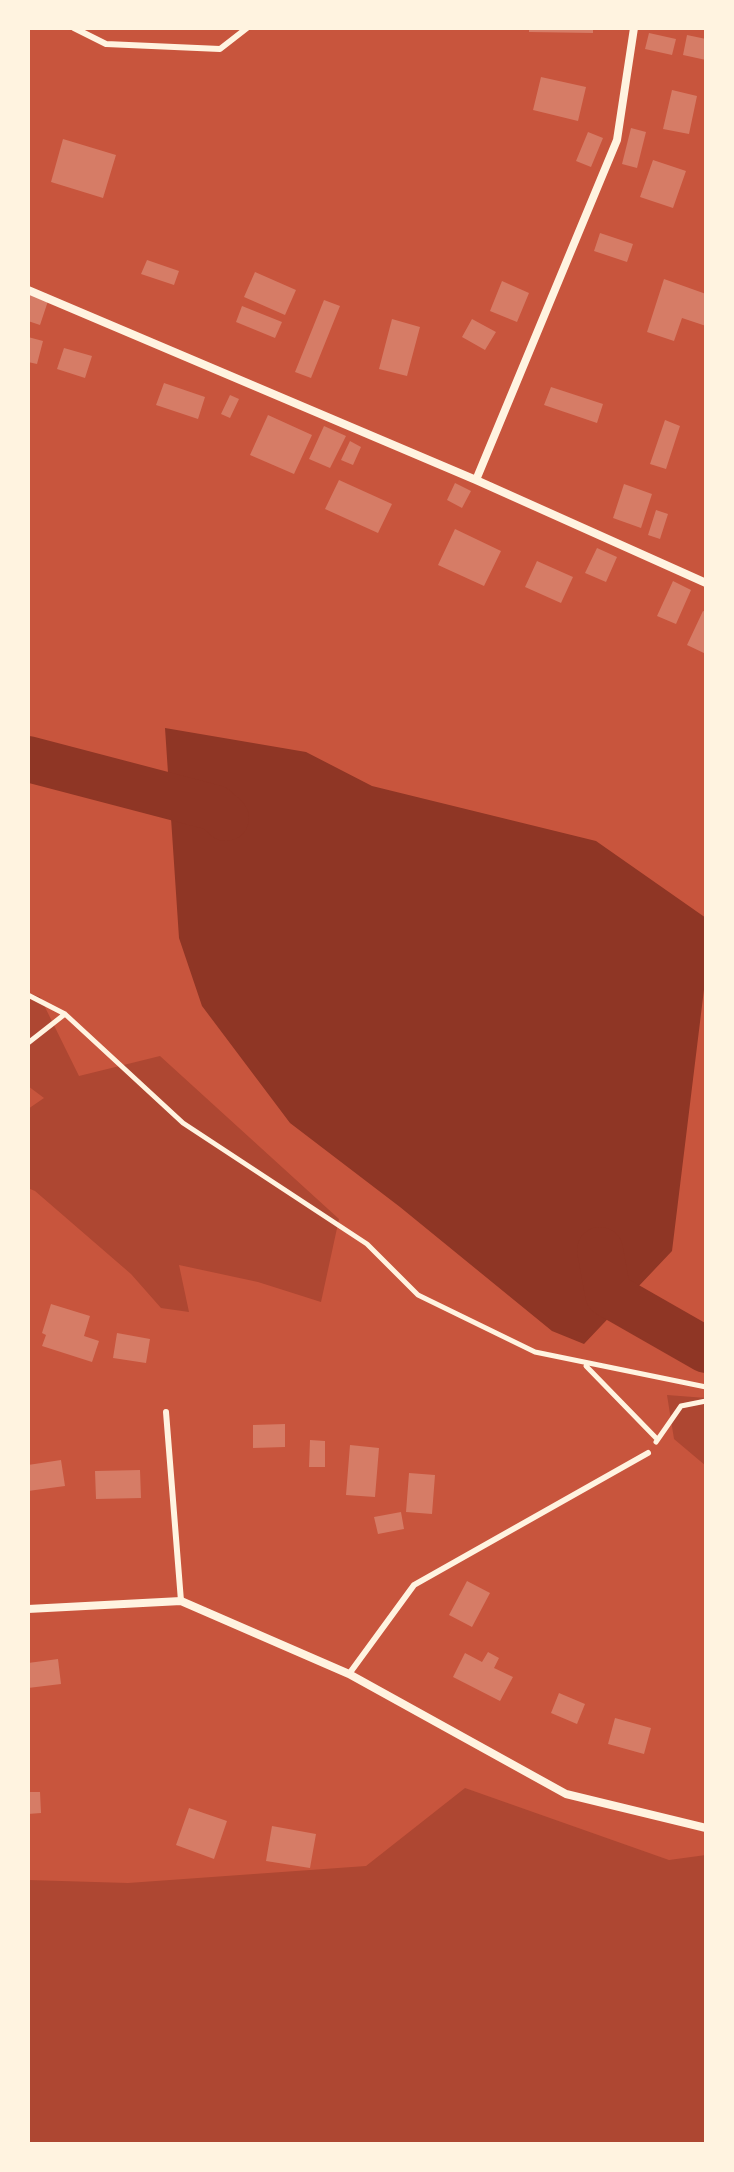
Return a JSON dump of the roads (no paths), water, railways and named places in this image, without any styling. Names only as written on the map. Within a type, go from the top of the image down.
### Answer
[{"type":"street","points":[[476,480],[617,140],[634,28]]},
{"type":"street","points":[[28,290],[476,480],[706,583]]},
{"type":"street","points":[[28,1609],[181,1601],[349,1674],[566,1794],[706,1828]]},
{"type":"lane","points":[[74,28],[106,44],[220,49],[247,28]]},
{"type":"lane","points":[[166,1412],[181,1601]]},
{"type":"lane","points":[[349,1674],[414,1585],[648,1453]]},
{"type":"waterway","points":[[28,759],[215,808],[226,818]]},
{"type":"waterway","points":[[600,1250],[608,1294],[706,1350]]}]
